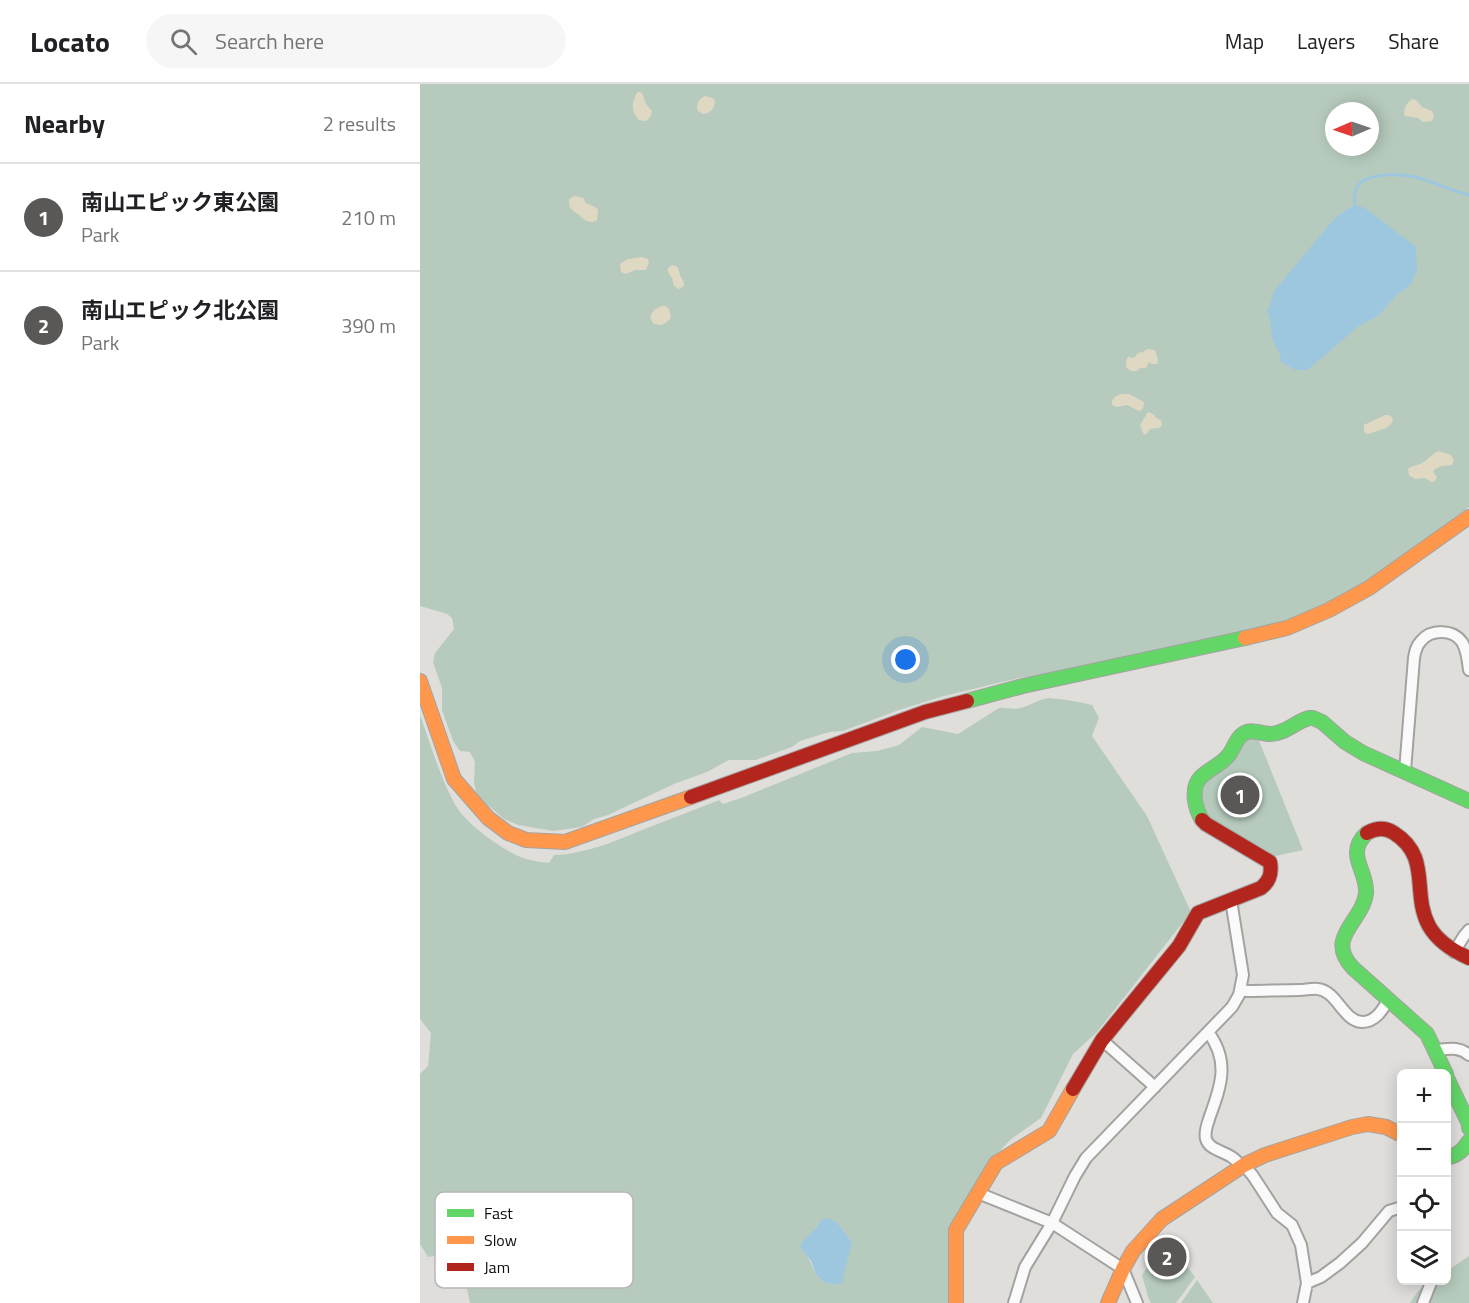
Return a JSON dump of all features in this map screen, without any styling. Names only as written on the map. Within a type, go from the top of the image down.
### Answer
[{"type":"street","points":[[420,681],[454,779],[488,818],[508,832],[526,840],[565,842],[925,712],[1023,686],[1287,628],[1329,610],[1369,588],[1469,517]]},
{"type":"street","points":[[1405,771],[1414,658],[1420,641],[1434,633],[1451,633],[1458,637],[1466,649],[1469,670]]},
{"type":"street","points":[[956,1303],[956,1230],[996,1163],[1049,1131],[1102,1040],[1179,946],[1198,913],[1266,884],[1272,871],[1271,865],[1203,821],[1194,793],[1200,777],[1227,758],[1239,737],[1245,732],[1253,731],[1270,734],[1283,732],[1305,719],[1314,718],[1346,744],[1368,757],[1405,771],[1469,801]]},
{"type":"street","points":[[1443,1069],[1427,1034],[1344,957],[1342,942],[1346,930],[1364,904],[1366,892],[1357,861],[1357,848],[1363,835],[1377,829],[1390,830],[1409,845],[1416,859],[1422,909],[1429,927],[1439,941],[1454,952],[1469,958]]},
{"type":"street","points":[[1014,1303],[1025,1267],[1052,1223],[1086,1158],[1233,1007],[1239,995],[1243,975],[1231,900]]},
{"type":"street","points":[[1454,952],[1469,930]]},
{"type":"street","points":[[1240,990],[1320,989],[1358,1022],[1374,1019],[1389,999]]},
{"type":"street","points":[[1208,1032],[1215,1040],[1222,1064],[1222,1073],[1219,1091],[1206,1126],[1207,1142],[1237,1160],[1253,1176],[1277,1213],[1292,1226],[1301,1245],[1307,1283],[1303,1303]]},
{"type":"street","points":[[1102,1040],[1155,1087]]},
{"type":"street","points":[[1435,1050],[1463,1049],[1469,1055]]},
{"type":"street","points":[[1451,1086],[1469,1128]]},
{"type":"street","points":[[1108,1303],[1133,1251],[1162,1219],[1242,1166],[1265,1155],[1352,1127],[1368,1124],[1386,1127],[1397,1133]]},
{"type":"street","points":[[1451,1157],[1462,1151],[1469,1141]]},
{"type":"street","points":[[978,1193],[1052,1223],[1123,1269],[1137,1303]]},
{"type":"street","points":[[1307,1283],[1340,1263],[1362,1243],[1389,1211],[1397,1208]]},
{"type":"street","points":[[1423,1303],[1430,1285]]},
{"type":"green space","points":[[420,84],[1469,84],[1469,507],[1361,587],[1293,622],[1053,674],[1019,678],[944,696],[843,731],[829,732],[800,741],[792,747],[756,760],[729,760],[707,772],[594,819],[582,827],[553,831],[518,825],[504,819],[477,796],[474,783],[475,762],[470,752],[460,751],[453,741],[442,710],[442,688],[433,662],[435,653],[454,629],[452,618],[447,614],[420,606]]},
{"type":"green space","points":[[1049,698],[1092,705],[1099,718],[1092,736],[1147,816],[1191,912],[1097,1032],[1073,1054],[1041,1118],[1010,1140],[986,1166],[951,1226],[951,1303],[470,1303],[467,1288],[633,1288],[633,1192],[435,1192],[435,1256],[428,1257],[420,1244],[420,1074],[428,1066],[431,1033],[420,1019],[420,715],[445,784],[462,814],[478,830],[508,851],[526,859],[549,863],[554,855],[599,847],[719,800],[723,804],[741,798],[852,753],[877,751],[899,745],[922,727],[958,734],[999,708],[1020,708]],"holes":[[[820,1221],[837,1222],[852,1242],[837,1285],[823,1282],[816,1274],[801,1243]]]},
{"type":"green space","points":[[1248,735],[1258,738],[1303,850],[1271,857],[1209,819],[1200,798],[1203,780]]},
{"type":"green space","points":[[1166,1240],[1195,1277],[1176,1303],[1151,1303],[1142,1275]]},
{"type":"green space","points":[[1469,1256],[1469,1303],[1410,1303],[1424,1285],[1451,1285],[1451,1268]]},
{"type":"green space","points":[[1197,1280],[1213,1303],[1181,1303]]},
{"type":"sand","points":[[639,92],[642,93],[646,104],[652,111],[646,121],[639,120],[633,110],[634,100]]},
{"type":"sand","points":[[705,96],[715,101],[712,110],[703,114],[698,111],[697,104]]},
{"type":"sand","points":[[1412,99],[1432,111],[1434,116],[1432,121],[1423,122],[1418,118],[1405,116],[1405,107]]},
{"type":"sand","points":[[575,196],[583,198],[586,203],[597,208],[597,220],[587,221],[571,209],[569,199]]},
{"type":"sand","points":[[642,257],[648,259],[649,262],[646,270],[635,270],[626,274],[621,272],[621,263],[628,259]]},
{"type":"sand","points":[[672,265],[678,267],[684,282],[684,286],[679,289],[674,286],[668,272],[668,268]]},
{"type":"sand","points":[[662,306],[669,309],[671,317],[658,325],[653,323],[650,317],[654,310]]},
{"type":"sand","points":[[1147,349],[1155,350],[1157,364],[1149,362],[1146,368],[1140,368],[1137,371],[1131,371],[1126,367],[1128,357],[1134,358],[1138,353]]},
{"type":"sand","points":[[1121,394],[1129,394],[1144,402],[1143,409],[1139,411],[1127,405],[1117,407],[1112,405],[1113,399]]},
{"type":"sand","points":[[1148,412],[1161,420],[1162,425],[1159,428],[1150,429],[1144,435],[1140,425]]},
{"type":"sand","points":[[1385,415],[1392,417],[1393,421],[1390,425],[1368,434],[1364,432],[1364,425]]},
{"type":"sand","points":[[1438,451],[1451,455],[1454,460],[1452,465],[1441,466],[1434,470],[1437,477],[1435,481],[1432,482],[1425,478],[1415,479],[1409,475],[1408,469],[1424,462]]},
{"type":"water","points":[[1351,207],[1365,208],[1416,247],[1417,270],[1411,284],[1396,296],[1379,315],[1356,328],[1307,370],[1296,370],[1281,362],[1273,340],[1267,311],[1275,290],[1339,215]]},
{"type":"water","points":[[826,1218],[837,1222],[852,1242],[842,1282],[837,1285],[823,1282],[801,1248],[801,1243],[820,1221]]},
{"type":"waterway","points":[[1355,206],[1358,185],[1364,180],[1381,176],[1415,177],[1469,195]]},
{"type":"traffic: fast","points":[[967,701],[1023,686],[1245,638]]},
{"type":"traffic: fast","points":[[1202,820],[1195,798],[1198,782],[1204,774],[1227,757],[1240,736],[1249,731],[1275,733],[1309,718],[1322,722],[1345,742],[1363,753],[1469,801]]},
{"type":"traffic: fast","points":[[1367,833],[1357,848],[1366,893],[1359,913],[1344,938],[1342,947],[1345,957],[1353,968],[1427,1034],[1444,1069]]},
{"type":"traffic: fast","points":[[1451,1086],[1469,1128]]},
{"type":"traffic: fast","points":[[1451,1156],[1459,1152],[1469,1141]]},
{"type":"traffic: slow","points":[[1245,638],[1287,628],[1329,610],[1369,588],[1469,517]]},
{"type":"traffic: slow","points":[[420,681],[454,779],[488,818],[508,833],[526,840],[565,842],[691,797]]},
{"type":"traffic: slow","points":[[956,1303],[956,1230],[996,1163],[1049,1131],[1073,1089]]},
{"type":"traffic: slow","points":[[1108,1303],[1133,1251],[1162,1219],[1244,1165],[1265,1155],[1352,1127],[1368,1124],[1386,1127],[1397,1132]]},
{"type":"traffic: jam","points":[[691,797],[925,712],[967,701]]},
{"type":"traffic: jam","points":[[1073,1089],[1102,1040],[1179,946],[1198,913],[1261,888],[1268,880],[1270,862],[1202,820]]},
{"type":"traffic: jam","points":[[1367,833],[1384,829],[1394,833],[1406,843],[1417,864],[1421,901],[1429,926],[1446,945],[1469,958]]},
{"type":"place","name":"南山エピック東公園","points":[[1240,795]]},
{"type":"place","name":"南山エピック北公園","points":[[1167,1257]]}]
